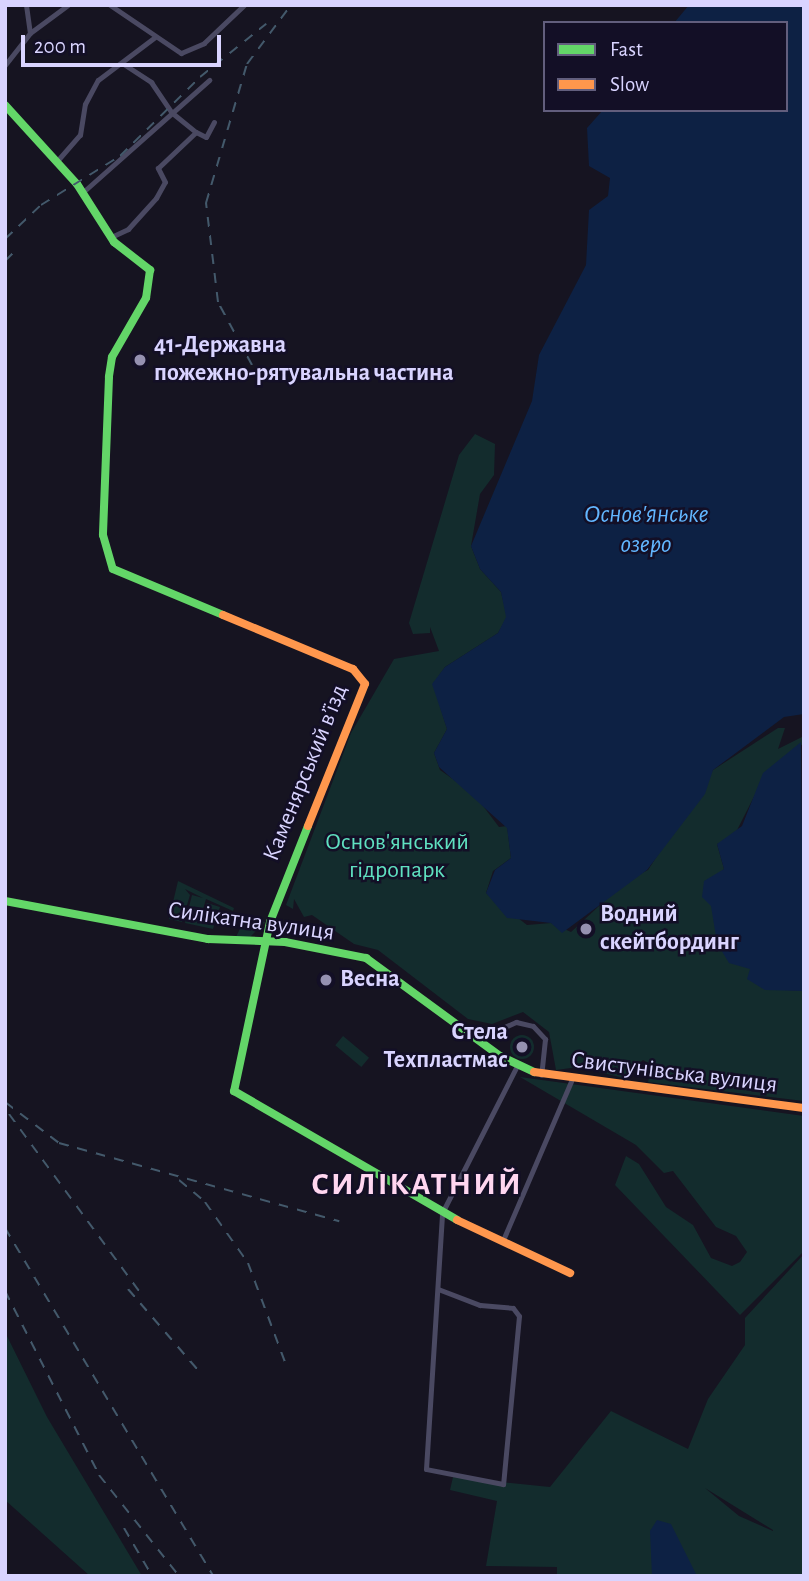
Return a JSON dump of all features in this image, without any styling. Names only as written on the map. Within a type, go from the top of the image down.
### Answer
[{"type":"street","points":[[26,5],[30,33]]},
{"type":"street","points":[[5,65],[30,33],[68,5]]},
{"type":"street","points":[[110,5],[155,37],[191,52],[244,5]]},
{"type":"street","points":[[57,161],[80,135],[85,104],[98,80],[122,63],[146,38],[155,37]]},
{"type":"street","points":[[122,63],[151,82],[171,112],[196,132],[206,137],[214,122]]},
{"type":"street","points":[[83,192],[209,80]]},
{"type":"street","points":[[5,105],[83,192],[111,237],[128,229],[156,198],[165,182],[158,168],[196,132]]},
{"type":"street","name":"Каменярський в’їзд","points":[[111,237],[150,270],[146,298],[112,357],[108,377],[103,535],[113,569],[362,676],[363,693],[288,866],[263,943]]},
{"type":"street","name":"Силікатна вулиця","points":[[5,901],[208,939],[263,943],[366,958],[475,1039],[517,1066],[541,1075]]},
{"type":"street","points":[[263,943],[234,1091],[442,1213],[570,1273]]},
{"type":"street","points":[[475,1039],[516,1022],[533,1026],[545,1039],[541,1075]]},
{"type":"street","points":[[438,1289],[480,1305],[513,1308],[519,1316],[503,1484],[426,1469],[442,1213],[517,1066]]},
{"type":"street","name":"Свистунівська вулиця","points":[[541,1075],[571,1081],[804,1108]]},
{"type":"street","points":[[503,1240],[571,1081]]},
{"type":"green space","name":"Основ'янський гідропарк","points":[[475,434],[495,444],[494,475],[480,494],[471,546],[480,569],[501,592],[507,617],[498,633],[445,667],[433,684],[447,729],[434,753],[440,770],[474,794],[499,827],[507,826],[511,858],[493,871],[486,893],[527,925],[551,923],[571,932],[626,881],[648,870],[713,770],[778,728],[785,728],[778,749],[804,736],[804,743],[767,771],[733,838],[717,844],[724,869],[718,876],[751,969],[765,989],[804,991],[804,1101],[648,1082],[652,1065],[643,1060],[624,1078],[578,1067],[556,1070],[549,1032],[523,1012],[492,1024],[468,1019],[378,950],[354,944],[312,915],[304,917],[294,899],[293,909],[286,905],[351,733],[394,659],[439,651],[430,627],[430,633],[413,634],[409,623],[459,455]]},
{"type":"green space","points":[[178,881],[234,908],[233,911],[206,899],[199,923],[207,903],[220,907],[213,929],[185,923],[192,895],[203,898],[185,889],[190,895],[182,922],[169,919]]},
{"type":"green space","points":[[246,916],[265,922],[248,939],[236,937]]},
{"type":"green space","points":[[522,1035],[531,1038],[534,1047],[531,1056],[522,1059],[513,1056],[510,1047],[513,1038]]},
{"type":"green space","points":[[343,1036],[369,1058],[361,1067],[335,1045]]},
{"type":"green space","points":[[520,1077],[804,1116],[804,1251],[740,1315],[615,1185],[626,1156],[639,1164],[666,1207],[693,1225],[711,1258],[732,1266],[740,1262],[747,1252],[736,1236],[716,1227],[673,1171],[664,1173],[636,1145]]},
{"type":"green space","points":[[804,1254],[804,1576],[557,1576],[557,1567],[486,1566],[497,1501],[450,1490],[453,1477],[550,1487],[611,1411],[688,1449],[708,1399],[745,1345],[745,1318]],"holes":[[[705,1488],[773,1530],[739,1516]]]},
{"type":"green space","points":[[5,1332],[47,1417],[142,1576],[90,1576],[5,1500]]},
{"type":"water","name":"Основ'янське озеро","points":[[689,5],[804,5],[804,714],[784,717],[713,770],[705,794],[647,870],[562,933],[551,923],[507,918],[486,893],[495,870],[511,858],[507,828],[439,767],[434,753],[447,729],[432,684],[445,667],[498,633],[506,617],[501,592],[480,569],[471,546],[532,401],[539,355],[586,265],[589,210],[608,196],[610,178],[589,166],[587,128],[601,112],[788,112],[788,21],[676,21]]},
{"type":"water","points":[[801,742],[804,991],[765,990],[747,979],[750,969],[729,963],[717,943],[711,906],[702,897],[704,881],[724,869],[717,844],[742,826],[763,773]]},
{"type":"water","points":[[657,1520],[671,1524],[697,1576],[652,1576],[650,1531]]},
{"type":"railway","points":[[252,365],[218,302],[206,203],[247,64],[291,5]]},
{"type":"railway","points":[[5,239],[41,205],[120,156],[200,77],[266,24]]},
{"type":"railway","points":[[5,261],[17,249]]},
{"type":"railway","points":[[5,1102],[59,1143],[339,1221]]},
{"type":"railway","points":[[9,1114],[142,1295]]},
{"type":"railway","points":[[179,1180],[205,1202],[248,1263],[285,1362]]},
{"type":"railway","points":[[5,1228],[213,1576]]},
{"type":"railway","points":[[128,1289],[198,1370]]},
{"type":"railway","points":[[5,1291],[99,1475],[179,1576]]},
{"type":"railway","points":[[124,1528],[152,1576]]},
{"type":"traffic: fast","points":[[5,105],[77,184],[114,242],[150,270],[146,298],[112,357],[109,377],[103,535],[113,569],[223,615]]},
{"type":"traffic: fast","points":[[308,826],[270,922],[234,1091],[457,1220]]},
{"type":"traffic: fast","points":[[5,901],[208,939],[285,942],[366,958],[500,1056],[534,1072]]},
{"type":"traffic: slow","points":[[223,615],[353,669],[365,684],[308,826]]},
{"type":"traffic: slow","points":[[534,1072],[804,1108]]},
{"type":"traffic: slow","points":[[457,1220],[570,1273]]},
{"type":"place","name":"41-Державна пожежно-рятувальна частина","points":[[140,360]]},
{"type":"place","name":"Водний скейтбординг","points":[[586,929]]},
{"type":"place","name":"Весна","points":[[326,980]]},
{"type":"place","name":"Стела Техпластмас","points":[[522,1047]]},
{"type":"district","name":"СИЛІКАТНИЙ","points":[[417,1184]]}]
